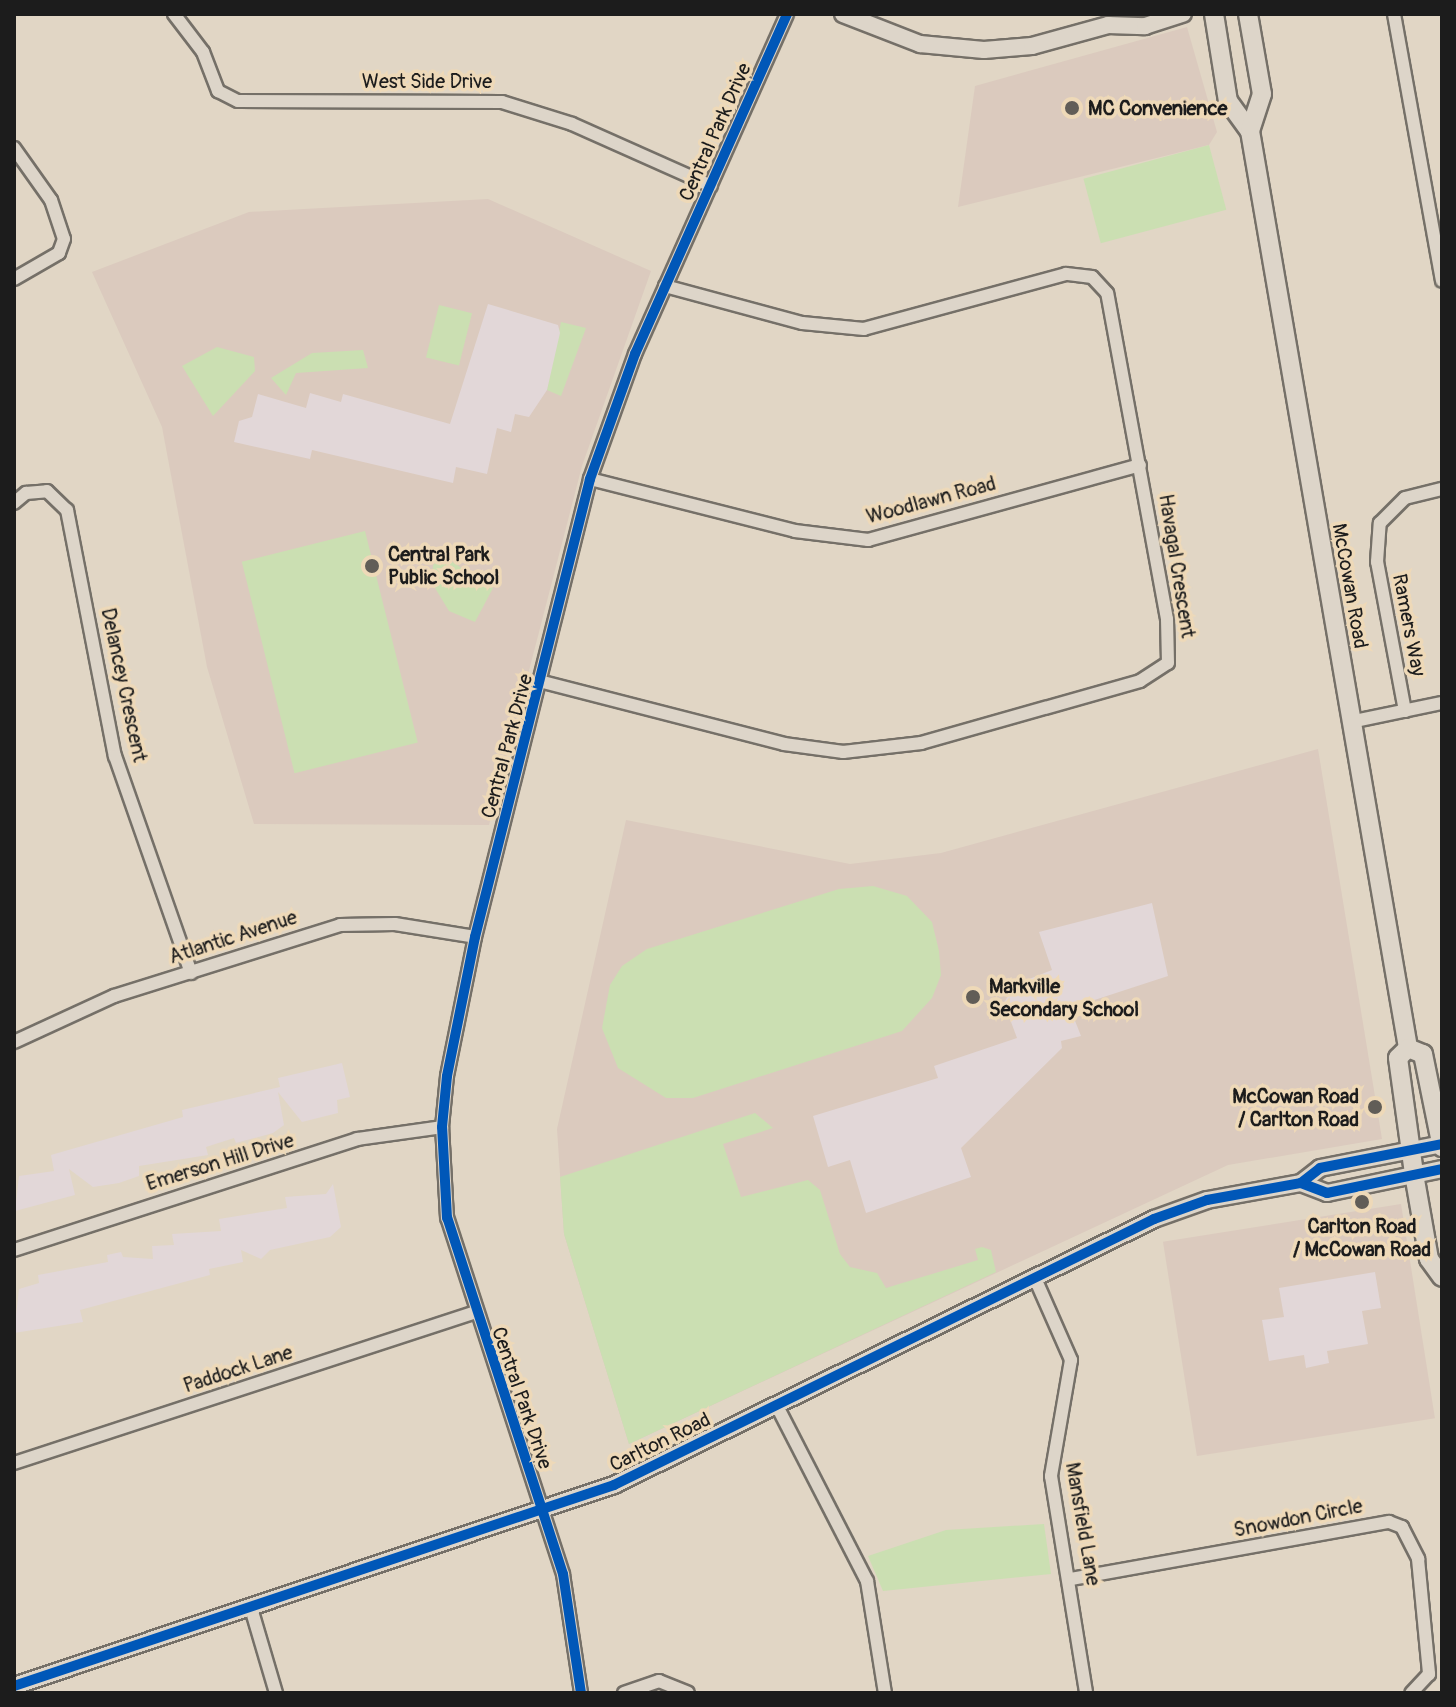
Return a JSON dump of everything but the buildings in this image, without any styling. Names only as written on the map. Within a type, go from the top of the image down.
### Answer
[{"type":"main road","name":"McCowan Road","points":[[1214,14],[1228,101],[1250,131],[1408,1048]]},
{"type":"main road","name":"McCowan Road","points":[[1248,14],[1262,94],[1250,131]]},
{"type":"main road","name":"McCowan Road","points":[[1408,1048],[1423,1054],[1442,1145]]},
{"type":"main road","name":"McCowan Road","points":[[1408,1048],[1398,1058],[1414,1174],[1429,1259],[1442,1277]]},
{"type":"street","name":"West Side Drive","points":[[174,14],[203,52],[218,91],[238,101],[502,102],[572,124],[711,186]]},
{"type":"street","name":"Central Park Drive","points":[[581,1693],[569,1597],[474,1313],[447,1218],[442,1127],[475,937],[543,682],[590,479],[665,286],[787,14]]},
{"type":"street","points":[[843,14],[920,44],[952,49],[1032,46],[1114,19],[1145,26],[1183,14]]},
{"type":"street","points":[[1394,14],[1442,281]]},
{"type":"street","points":[[14,148],[51,200],[64,239],[59,253],[14,279]]},
{"type":"street","name":"Havagal Crescent","points":[[543,682],[784,744],[843,752],[921,743],[1140,681],[1168,663],[1171,647],[1107,293],[1092,277],[1066,274],[864,329],[802,323],[665,286]]},
{"type":"street","name":"Woodlawn Road","points":[[590,479],[795,531],[868,540],[1140,465]]},
{"type":"street","name":"Ramers Way","points":[[1405,711],[1377,562],[1380,523],[1405,498],[1442,489]]},
{"type":"street","name":"Delancey Crescent","points":[[14,503],[26,493],[47,491],[67,510],[115,756],[191,973]]},
{"type":"street","points":[[1350,722],[1442,703]]},
{"type":"street","name":"Atlantic Avenue","points":[[14,1042],[80,1009],[340,925],[395,924],[475,937]]},
{"type":"street","name":"Emerson Hill Drive","points":[[14,1250],[357,1139],[442,1127]]},
{"type":"street","name":"Carlton Road","points":[[14,1686],[614,1485],[1034,1276],[1207,1200],[1301,1183],[1320,1168],[1442,1145]]},
{"type":"street","name":"Carlton Road","points":[[1301,1183],[1327,1193],[1442,1169]]},
{"type":"street","name":"Mansfield Lane","points":[[1034,1276],[1071,1360],[1051,1476],[1071,1579],[1086,1693]]},
{"type":"street","name":"Paddock Lane","points":[[14,1463],[474,1313]]},
{"type":"street","points":[[777,1406],[867,1581],[885,1693]]},
{"type":"street","name":"Snowdon Circle","points":[[1071,1579],[1389,1522],[1402,1527],[1418,1559],[1429,1674],[1411,1693]]},
{"type":"street","points":[[251,1608],[276,1693]]},
{"type":"street","points":[[624,1693],[659,1681],[688,1693]]},
{"type":"shaded area","points":[[1187,27],[1217,132],[1209,145],[958,207],[975,86]]},
{"type":"shaded area","name":"Central Park Public School","points":[[488,199],[651,271],[582,466],[489,825],[254,824],[207,667],[162,427],[92,272],[249,212]]},
{"type":"shaded area","name":"Markville Secondary School","points":[[1318,749],[1382,1139],[1228,1165],[629,1444],[564,1234],[557,1129],[626,820],[850,864],[941,853]]},
{"type":"shaded area","points":[[1401,1204],[1435,1418],[1197,1456],[1163,1242]]},
{"type":"green space","points":[[1209,145],[1226,210],[1101,243],[1083,179]]},
{"type":"green space","points":[[439,305],[472,313],[459,366],[426,357]]},
{"type":"green space","points":[[561,322],[586,328],[561,396],[547,390]]},
{"type":"green space","points":[[217,347],[254,357],[255,371],[213,416],[182,366]]},
{"type":"green space","points":[[363,350],[368,368],[296,373],[286,395],[271,378],[312,353]]},
{"type":"green space","points":[[365,531],[418,743],[295,773],[242,562]]},
{"type":"green space","points":[[443,556],[493,588],[475,622],[449,611],[432,583],[433,565]]},
{"type":"green space","points":[[873,886],[907,896],[932,922],[939,951],[941,975],[932,998],[902,1031],[693,1098],[666,1098],[618,1068],[602,1028],[610,985],[622,966],[647,949],[839,889]]},
{"type":"green space","points":[[755,1113],[773,1128],[723,1144],[741,1197],[808,1180],[820,1190],[840,1254],[850,1267],[877,1273],[886,1288],[978,1260],[975,1249],[982,1247],[991,1250],[996,1272],[629,1444],[564,1234],[560,1177]]},
{"type":"green space","points":[[1044,1524],[1051,1574],[883,1591],[868,1556],[946,1530]]},
{"type":"cycle path","points":[[581,1693],[563,1574],[447,1218],[442,1127],[447,1076],[475,937],[590,479],[635,354],[787,14]]},
{"type":"cycle path","points":[[14,1686],[614,1485],[1154,1219],[1207,1200],[1301,1183],[1320,1168],[1442,1144]]},
{"type":"cycle path","points":[[1301,1183],[1327,1193],[1442,1169]]},
{"type":"place","name":"MC Convenience","points":[[1072,108]]},
{"type":"place","name":"Central Park Public School","points":[[372,566]]},
{"type":"place","name":"Markville Secondary School","points":[[973,997]]},
{"type":"place","name":"McCowan Road / Carlton Road","points":[[1375,1107]]},
{"type":"place","name":"Carlton Road / McCowan Road","points":[[1362,1202]]}]
